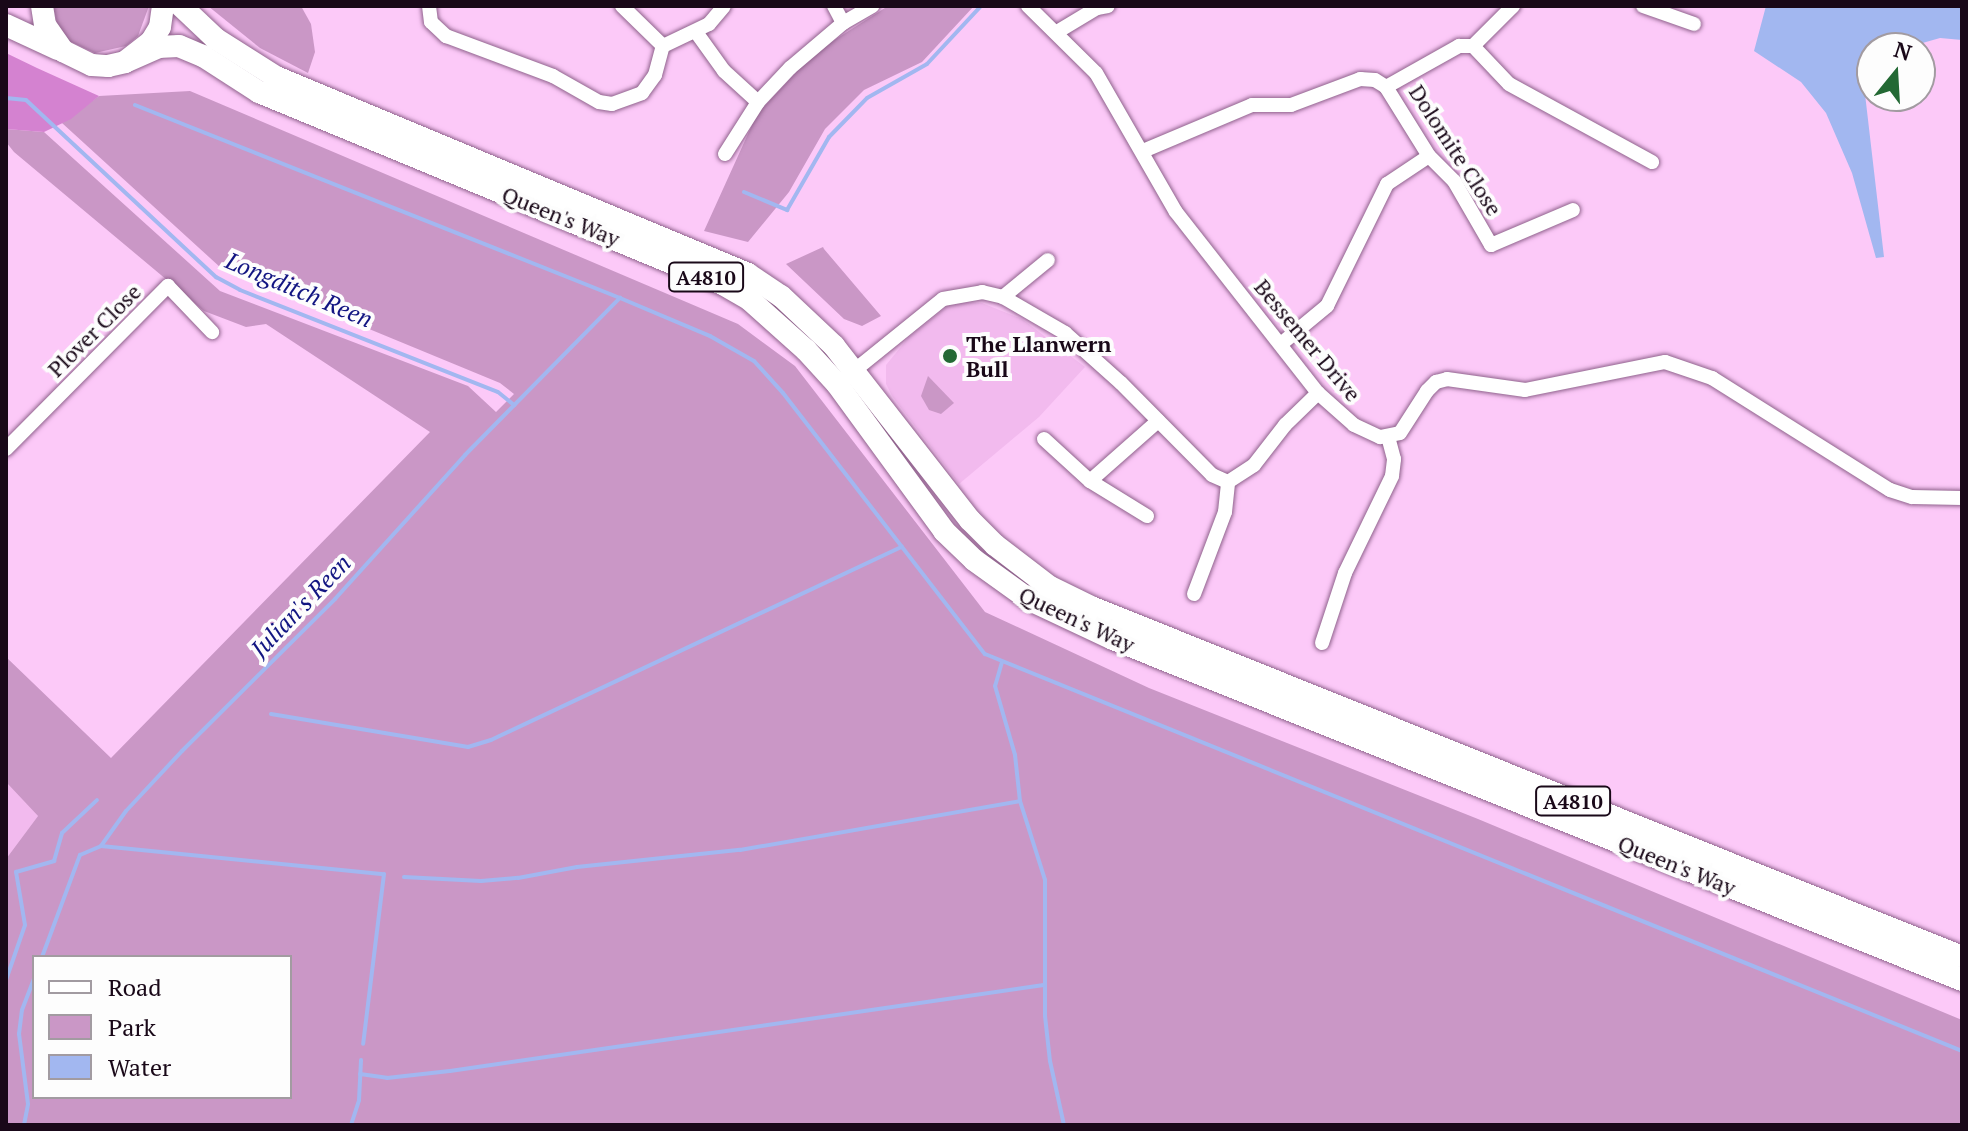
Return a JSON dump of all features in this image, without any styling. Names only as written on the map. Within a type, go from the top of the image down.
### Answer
[{"type":"main road","points":[[42,6],[45,25],[63,51]]},
{"type":"main road","points":[[125,62],[151,42],[160,27],[163,6]]},
{"type":"main road","name":"Queen's Way","points":[[181,6],[216,39],[276,77],[748,274],[781,296],[856,370],[970,520],[995,545],[1050,587],[1091,607],[1962,957]]},
{"type":"main road","name":"Queen's Way","points":[[6,25],[92,65],[125,62],[158,47],[179,46],[203,56],[259,92],[721,283],[750,300],[791,335],[837,384],[944,531],[974,560],[1028,599],[1113,639],[1962,980]]},
{"type":"street","points":[[429,6],[431,22],[446,36],[553,76],[599,102],[628,101],[642,93],[655,75],[663,46]]},
{"type":"street","points":[[622,6],[663,46]]},
{"type":"street","points":[[663,46],[709,24],[724,6]]},
{"type":"street","points":[[834,6],[843,23]]},
{"type":"street","points":[[725,154],[758,102],[790,68],[843,23],[873,6]]},
{"type":"street","name":"Bessemer Drive","points":[[1028,6],[1096,73],[1176,212],[1318,393],[1344,420],[1372,434],[1388,437]]},
{"type":"street","points":[[1057,32],[1097,8],[1108,6]]},
{"type":"street","points":[[1143,151],[1252,105],[1291,105],[1360,79],[1375,80],[1386,87],[1459,46],[1473,46],[1513,6]]},
{"type":"street","points":[[1643,6],[1694,24]]},
{"type":"street","points":[[696,32],[724,71],[758,102]]},
{"type":"street","points":[[1473,46],[1509,84],[1652,162]]},
{"type":"street","name":"Dolomite Close","points":[[1386,87],[1429,156],[1454,181],[1491,245],[1573,210]]},
{"type":"street","points":[[1281,344],[1327,306],[1387,184],[1429,156]]},
{"type":"street","points":[[1003,297],[1048,260]]},
{"type":"street","name":"Plover Close","points":[[6,449],[168,286],[212,332]]},
{"type":"street","points":[[837,384],[943,299],[982,292],[1003,297],[1065,333],[1212,475],[1228,482]]},
{"type":"street","points":[[1322,643],[1345,573],[1392,476],[1394,459],[1388,437],[1406,427],[1427,391],[1442,380],[1461,379],[1511,391],[1665,362],[1682,365],[1712,378],[1890,490],[1921,498],[1962,498]]},
{"type":"street","points":[[1228,482],[1254,465],[1285,425],[1318,393]]},
{"type":"street","points":[[1090,481],[1158,421]]},
{"type":"street","points":[[1044,439],[1090,481],[1147,516]]},
{"type":"street","points":[[1194,594],[1225,512],[1228,482]]},
{"type":"shaded area","points":[[6,53],[99,96],[71,119],[44,132],[6,129]]},
{"type":"shaded area","points":[[982,303],[1022,319],[1085,367],[1039,417],[959,484],[892,396],[886,384],[886,365],[909,337],[949,305]]},
{"type":"shaded area","points":[[6,782],[38,816],[6,859]]},
{"type":"green space","points":[[53,6],[149,6],[138,36],[126,46],[95,53],[67,40],[58,27]]},
{"type":"green space","points":[[208,6],[301,6],[311,24],[315,52],[308,73],[260,48]]},
{"type":"green space","points":[[888,6],[974,6],[922,62],[864,90],[825,129],[789,192],[748,242],[704,231],[757,114],[814,53]]},
{"type":"green space","points":[[190,91],[738,324],[795,366],[985,612],[1149,688],[1478,819],[1962,1020],[1962,1125],[6,1125],[6,859],[38,816],[6,782],[6,657],[111,758],[430,432],[266,324],[246,327],[204,311],[14,152],[6,142],[6,129],[44,132],[220,291],[468,386],[496,412],[514,394],[500,383],[221,268],[62,123],[99,96]]},
{"type":"green space","points":[[823,247],[881,316],[862,326],[844,319],[786,264]]},
{"type":"green space","points":[[928,376],[954,403],[941,414],[929,410],[921,396]]},
{"type":"water","points":[[1766,6],[1962,6],[1962,40],[1936,39],[1936,32],[1856,32],[1856,112],[1867,112],[1884,257],[1876,258],[1852,173],[1826,113],[1801,82],[1754,51]]},
{"type":"waterway","points":[[744,192],[787,210],[829,137],[867,98],[927,64],[981,6]]},
{"type":"waterway","name":"Longditch Reen","points":[[6,98],[26,100],[216,277],[240,290],[498,392],[514,405]]},
{"type":"waterway","points":[[135,105],[620,298],[710,336],[754,361],[783,393],[985,654],[1962,1051]]},
{"type":"waterway","name":"Julian's Reen","points":[[43,955],[80,855],[101,846],[126,811],[182,751],[335,599],[465,455],[620,298]]},
{"type":"waterway","points":[[271,714],[468,747],[491,740],[902,547]]},
{"type":"waterway","points":[[1002,662],[995,686],[1015,755],[1020,801],[1045,880],[1045,1016],[1050,1061],[1064,1125]]},
{"type":"waterway","points":[[6,980],[25,925],[16,872],[54,861],[62,833],[97,800]]},
{"type":"waterway","points":[[404,877],[481,881],[518,878],[577,867],[740,850],[1020,801]]},
{"type":"waterway","points":[[101,846],[384,874],[363,1044]]},
{"type":"waterway","name":"Julian's Reen","points":[[24,1125],[28,1104],[19,1034],[22,1010],[32,983]]},
{"type":"waterway","points":[[360,1074],[387,1078],[450,1071],[1044,985]]},
{"type":"waterway","points":[[351,1125],[359,1100],[361,1060]]},
{"type":"place","name":"The Llanwern Bull","points":[[950,356]]}]
